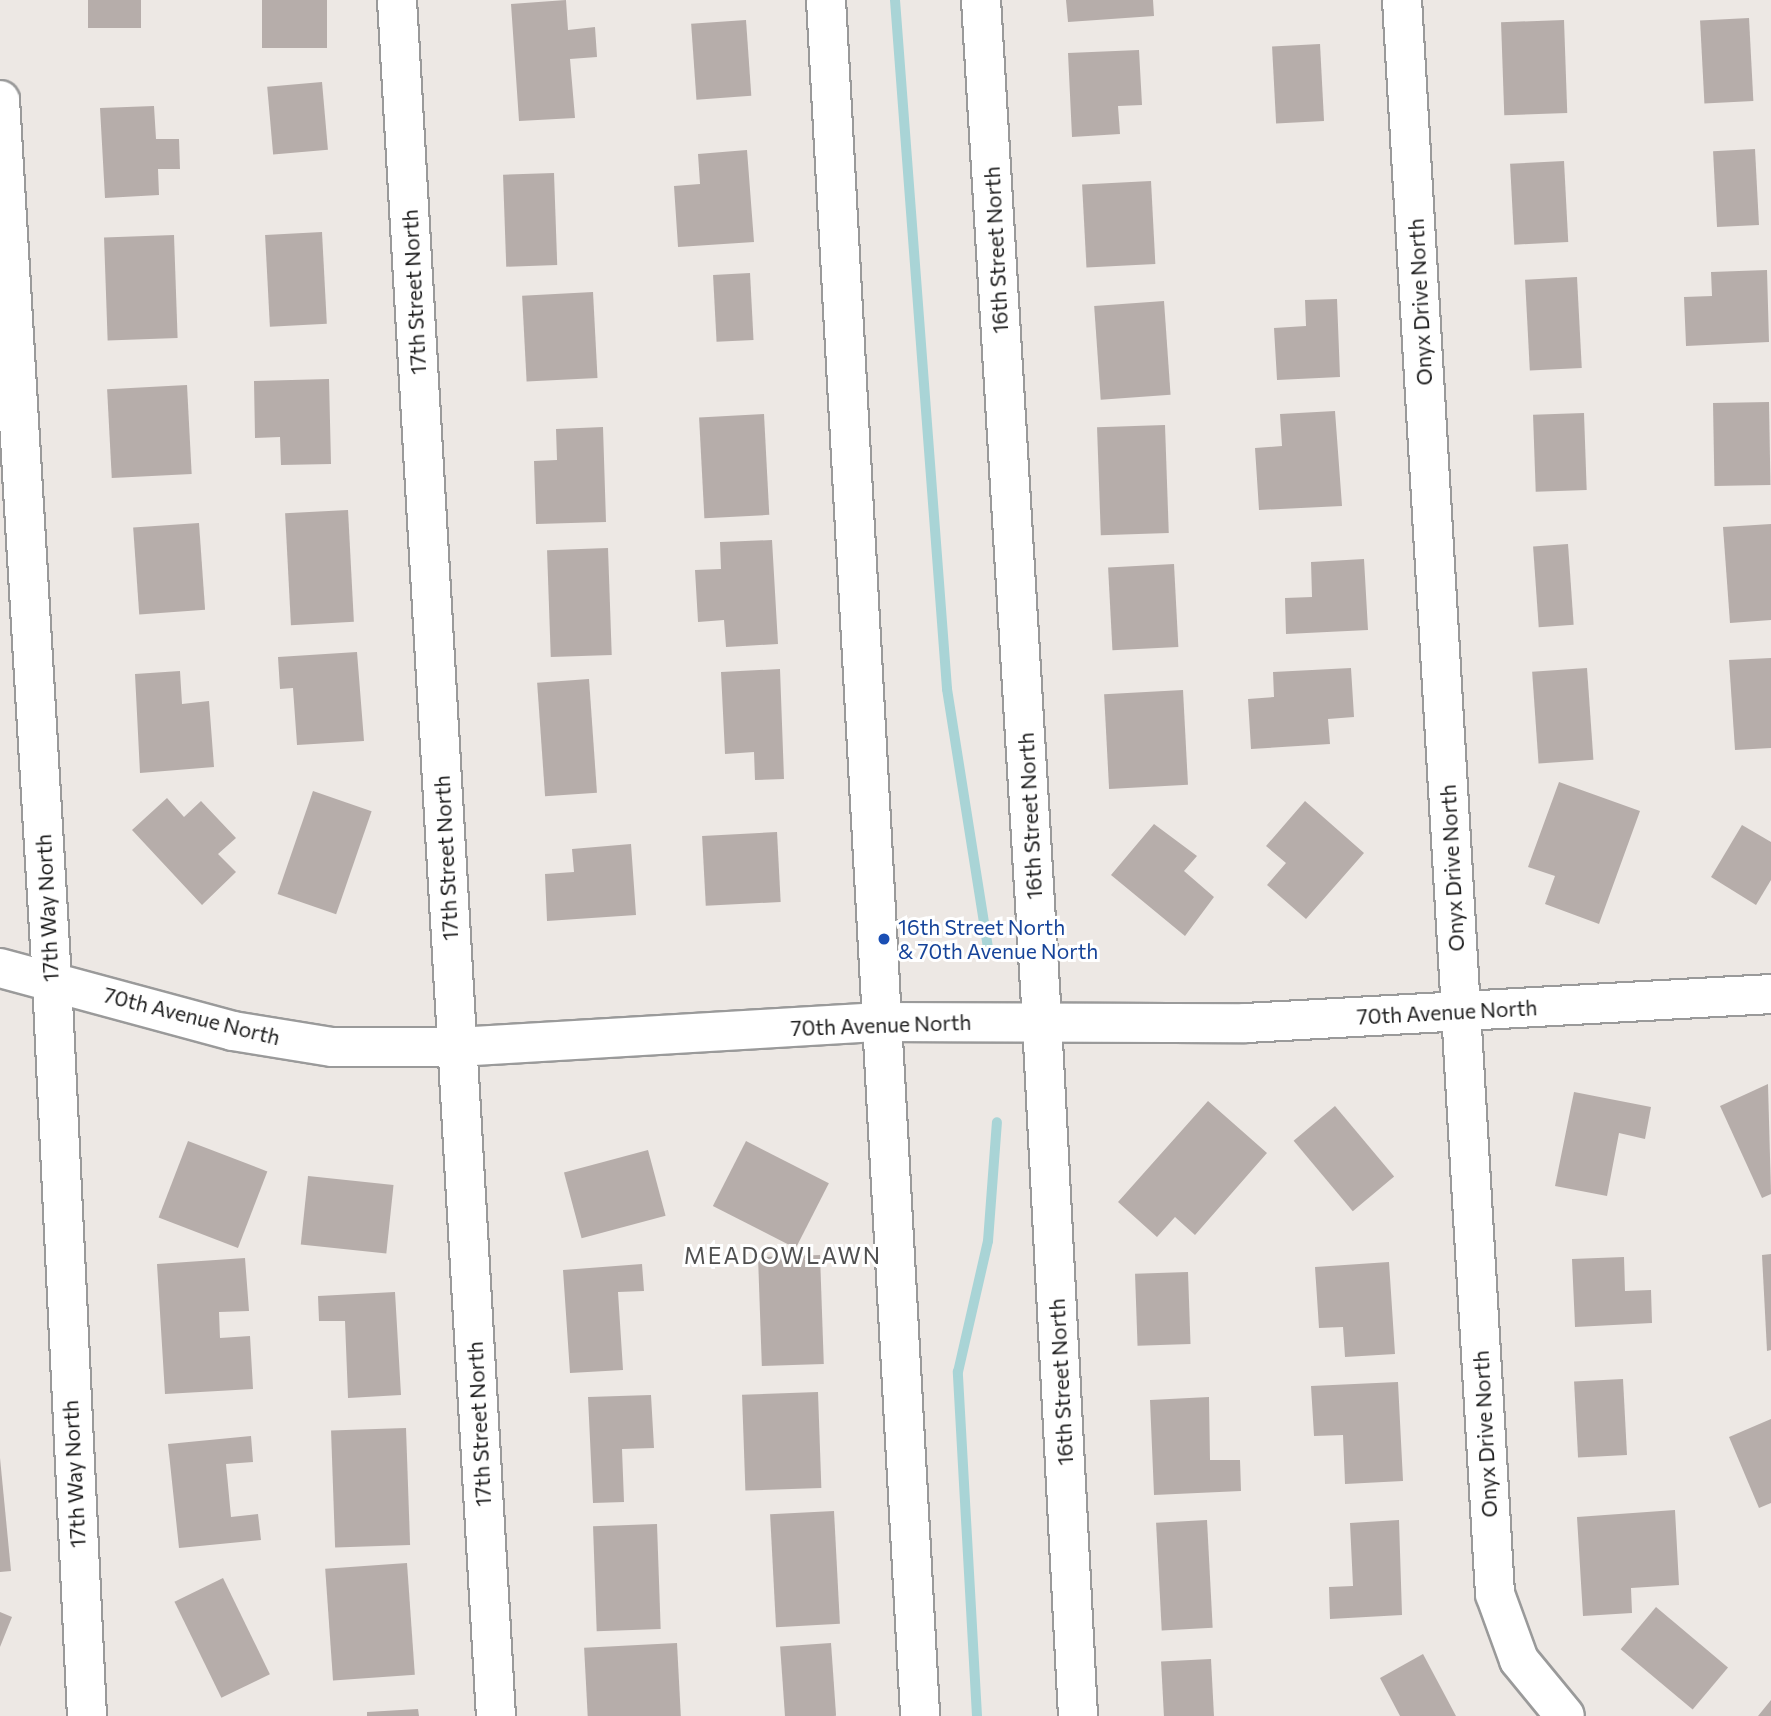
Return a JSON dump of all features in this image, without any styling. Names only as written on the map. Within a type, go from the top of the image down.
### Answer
[{"type":"street","name":"17th Street North","points":[[397,0],[496,1716]]},
{"type":"street","points":[[826,0],[920,1716]]},
{"type":"street","name":"16th Street North","points":[[981,0],[1042,1022],[1078,1716]]},
{"type":"street","name":"Onyx Drive North","points":[[1402,0],[1495,1594],[1519,1660],[1565,1716]]},
{"type":"street","name":"17th Way North","points":[[0,100],[52,980],[87,1716]]},
{"type":"street","name":"70th Avenue North","points":[[0,968],[233,1031],[320,1045],[457,1046],[880,1023],[1246,1023],[1771,994]]},
{"type":"building","points":[[88,0],[141,0],[141,28],[88,28]]},
{"type":"building","points":[[262,0],[327,0],[327,48],[262,48]]},
{"type":"building","points":[[566,0],[568,30],[595,27],[597,57],[570,59],[575,118],[519,121],[511,4]]},
{"type":"building","points":[[1066,0],[1153,0],[1154,16],[1068,22]]},
{"type":"building","points":[[1749,18],[1753,101],[1704,103],[1700,21]]},
{"type":"building","points":[[746,20],[751,96],[696,100],[691,24]]},
{"type":"building","points":[[1564,20],[1567,113],[1504,115],[1501,22]]},
{"type":"building","points":[[1320,44],[1324,121],[1276,123],[1272,47]]},
{"type":"building","points":[[1139,50],[1142,105],[1118,106],[1120,134],[1072,137],[1068,53]]},
{"type":"building","points":[[322,82],[328,150],[273,155],[267,87]]},
{"type":"building","points":[[154,106],[156,139],[179,139],[180,169],[158,169],[159,195],[105,198],[100,108]]},
{"type":"building","points":[[1755,149],[1759,225],[1717,227],[1713,151]]},
{"type":"building","points":[[747,150],[754,242],[678,247],[674,186],[700,184],[698,154]]},
{"type":"building","points":[[1564,161],[1568,242],[1514,245],[1510,164]]},
{"type":"building","points":[[554,173],[557,265],[506,267],[503,175]]},
{"type":"building","points":[[1151,181],[1155,264],[1086,267],[1082,185]]},
{"type":"building","points":[[322,232],[327,324],[270,327],[265,235]]},
{"type":"building","points":[[174,235],[178,338],[108,340],[104,237]]},
{"type":"building","points":[[1767,270],[1769,342],[1686,346],[1684,297],[1712,296],[1711,272]]},
{"type":"building","points":[[750,273],[754,340],[717,342],[713,275]]},
{"type":"building","points":[[1577,277],[1582,368],[1530,371],[1525,280]]},
{"type":"building","points":[[593,292],[598,378],[527,382],[522,296]]},
{"type":"building","points":[[1337,299],[1340,377],[1277,380],[1274,328],[1306,326],[1305,300]]},
{"type":"building","points":[[1164,301],[1171,395],[1101,400],[1094,306]]},
{"type":"building","points":[[329,379],[331,464],[281,465],[280,437],[255,438],[254,381]]},
{"type":"building","points":[[187,385],[192,474],[112,478],[107,389]]},
{"type":"building","points":[[1769,402],[1770,485],[1714,486],[1713,403]]},
{"type":"building","points":[[1335,411],[1342,506],[1259,510],[1255,448],[1282,446],[1280,414]]},
{"type":"building","points":[[1584,413],[1587,490],[1536,492],[1533,415]]},
{"type":"building","points":[[764,414],[769,515],[704,518],[699,417]]},
{"type":"building","points":[[1165,425],[1169,533],[1101,535],[1097,427]]},
{"type":"building","points":[[603,427],[606,522],[536,524],[534,461],[557,460],[556,429]]},
{"type":"building","points":[[348,510],[354,622],[291,625],[285,513]]},
{"type":"building","points":[[199,523],[205,610],[139,614],[133,528]]},
{"type":"building","points":[[1771,524],[1771,620],[1730,623],[1723,527]]},
{"type":"building","points":[[772,540],[778,644],[726,647],[724,620],[698,622],[695,570],[721,569],[720,542]]},
{"type":"building","points":[[1568,544],[1574,625],[1539,627],[1533,546]]},
{"type":"building","points":[[608,548],[612,655],[551,657],[547,550]]},
{"type":"building","points":[[1364,559],[1368,630],[1286,634],[1285,598],[1312,597],[1311,562]]},
{"type":"building","points":[[1174,564],[1178,647],[1112,650],[1108,567]]},
{"type":"building","points":[[357,652],[364,741],[297,745],[293,688],[280,689],[278,657]]},
{"type":"building","points":[[1771,658],[1771,748],[1735,750],[1729,660]]},
{"type":"building","points":[[1351,668],[1354,717],[1328,719],[1330,744],[1251,749],[1248,699],[1274,697],[1273,672]]},
{"type":"building","points":[[1587,668],[1593,760],[1539,764],[1532,672]]},
{"type":"building","points":[[780,669],[784,779],[755,780],[754,752],[725,754],[721,672]]},
{"type":"building","points":[[180,671],[182,704],[209,701],[214,767],[140,773],[135,674]]},
{"type":"building","points":[[589,679],[597,793],[545,796],[537,683]]},
{"type":"building","points":[[1183,690],[1188,785],[1109,789],[1104,694]]},
{"type":"building","points":[[1559,782],[1640,811],[1599,924],[1545,904],[1555,876],[1528,867]]},
{"type":"building","points":[[313,791],[372,811],[336,914],[278,894]]},
{"type":"building","points":[[167,798],[184,817],[201,801],[236,838],[218,854],[236,872],[202,905],[132,830]]},
{"type":"building","points":[[1305,801],[1364,853],[1306,919],[1267,885],[1286,863],[1266,846]]},
{"type":"building","points":[[1154,824],[1197,856],[1184,871],[1214,897],[1185,936],[1111,875]]},
{"type":"building","points":[[1742,825],[1771,842],[1771,880],[1756,905],[1711,877]]},
{"type":"building","points":[[777,832],[781,902],[706,906],[702,836]]},
{"type":"building","points":[[631,844],[636,915],[547,921],[545,874],[574,872],[572,849]]},
{"type":"building","points":[[1768,1084],[1771,1194],[1762,1198],[1720,1106]]},
{"type":"building","points":[[1574,1092],[1651,1107],[1645,1139],[1619,1133],[1607,1196],[1555,1186]]},
{"type":"building","points":[[1208,1101],[1267,1153],[1195,1235],[1175,1217],[1157,1237],[1118,1202]]},
{"type":"building","points":[[1335,1106],[1394,1176],[1353,1211],[1294,1141]]},
{"type":"building","points":[[188,1141],[267,1171],[238,1248],[159,1218]]},
{"type":"building","points":[[746,1141],[829,1183],[796,1248],[713,1206]]},
{"type":"building","points":[[648,1150],[666,1216],[582,1238],[564,1173]]},
{"type":"building","points":[[308,1176],[394,1185],[386,1254],[301,1245]]},
{"type":"building","points":[[1771,1254],[1771,1350],[1767,1351],[1762,1255]]},
{"type":"building","points":[[820,1255],[824,1364],[762,1366],[758,1257]]},
{"type":"building","points":[[1624,1257],[1625,1291],[1651,1290],[1652,1323],[1575,1327],[1572,1259]]},
{"type":"building","points":[[245,1258],[249,1311],[219,1312],[220,1338],[250,1336],[253,1389],[165,1394],[157,1264]]},
{"type":"building","points":[[1389,1262],[1395,1354],[1345,1357],[1343,1327],[1319,1328],[1315,1267]]},
{"type":"building","points":[[642,1264],[644,1291],[618,1292],[623,1370],[570,1373],[563,1270]]},
{"type":"building","points":[[1188,1272],[1191,1344],[1138,1346],[1135,1274]]},
{"type":"building","points":[[395,1292],[401,1395],[348,1398],[345,1321],[319,1321],[318,1296]]},
{"type":"building","points":[[1623,1379],[1627,1455],[1578,1457],[1574,1382]]},
{"type":"building","points":[[1398,1382],[1403,1481],[1345,1484],[1343,1435],[1314,1436],[1311,1386]]},
{"type":"building","points":[[818,1392],[821,1488],[745,1491],[742,1395]]},
{"type":"building","points":[[651,1395],[654,1448],[622,1449],[624,1502],[593,1503],[588,1397]]},
{"type":"building","points":[[1209,1397],[1210,1460],[1240,1460],[1241,1491],[1154,1495],[1150,1400]]},
{"type":"building","points":[[1771,1419],[1771,1503],[1759,1508],[1729,1437]]},
{"type":"building","points":[[406,1428],[410,1545],[335,1548],[331,1431]]},
{"type":"building","points":[[251,1436],[253,1462],[226,1464],[231,1517],[258,1514],[261,1540],[179,1548],[168,1444]]},
{"type":"building","points":[[0,1458],[11,1571],[0,1572]]},
{"type":"building","points":[[1675,1510],[1679,1585],[1631,1588],[1632,1613],[1583,1616],[1577,1517]]},
{"type":"building","points":[[834,1511],[840,1624],[776,1627],[770,1514]]},
{"type":"building","points":[[1207,1520],[1213,1628],[1162,1631],[1156,1523]]},
{"type":"building","points":[[1399,1520],[1402,1615],[1330,1619],[1329,1587],[1353,1586],[1350,1523]]},
{"type":"building","points":[[657,1524],[661,1629],[597,1631],[593,1526]]},
{"type":"building","points":[[407,1563],[415,1675],[333,1680],[325,1569]]},
{"type":"building","points":[[223,1578],[270,1674],[221,1698],[174,1602]]},
{"type":"building","points":[[1656,1607],[1728,1667],[1693,1710],[1621,1649]]},
{"type":"building","points":[[0,1612],[12,1617],[0,1647]]},
{"type":"building","points":[[677,1643],[681,1716],[588,1716],[584,1648]]},
{"type":"building","points":[[831,1643],[836,1716],[785,1716],[780,1647]]},
{"type":"building","points":[[1423,1654],[1456,1716],[1400,1716],[1380,1678]]},
{"type":"building","points":[[1211,1659],[1214,1716],[1164,1716],[1161,1662]]},
{"type":"building","points":[[1771,1700],[1771,1716],[1758,1716]]},
{"type":"building","points":[[418,1709],[419,1716],[367,1716],[367,1712]]},
{"type":"waterway","points":[[895,0],[947,689],[988,947]]},
{"type":"waterway","points":[[977,1716],[958,1372],[988,1241],[997,1122]]},
{"type":"place","name":"16th Street North & 70th Avenue North","points":[[884,939]]},
{"type":"district","name":"MEADOWLAWN","points":[[783,1255]]}]
